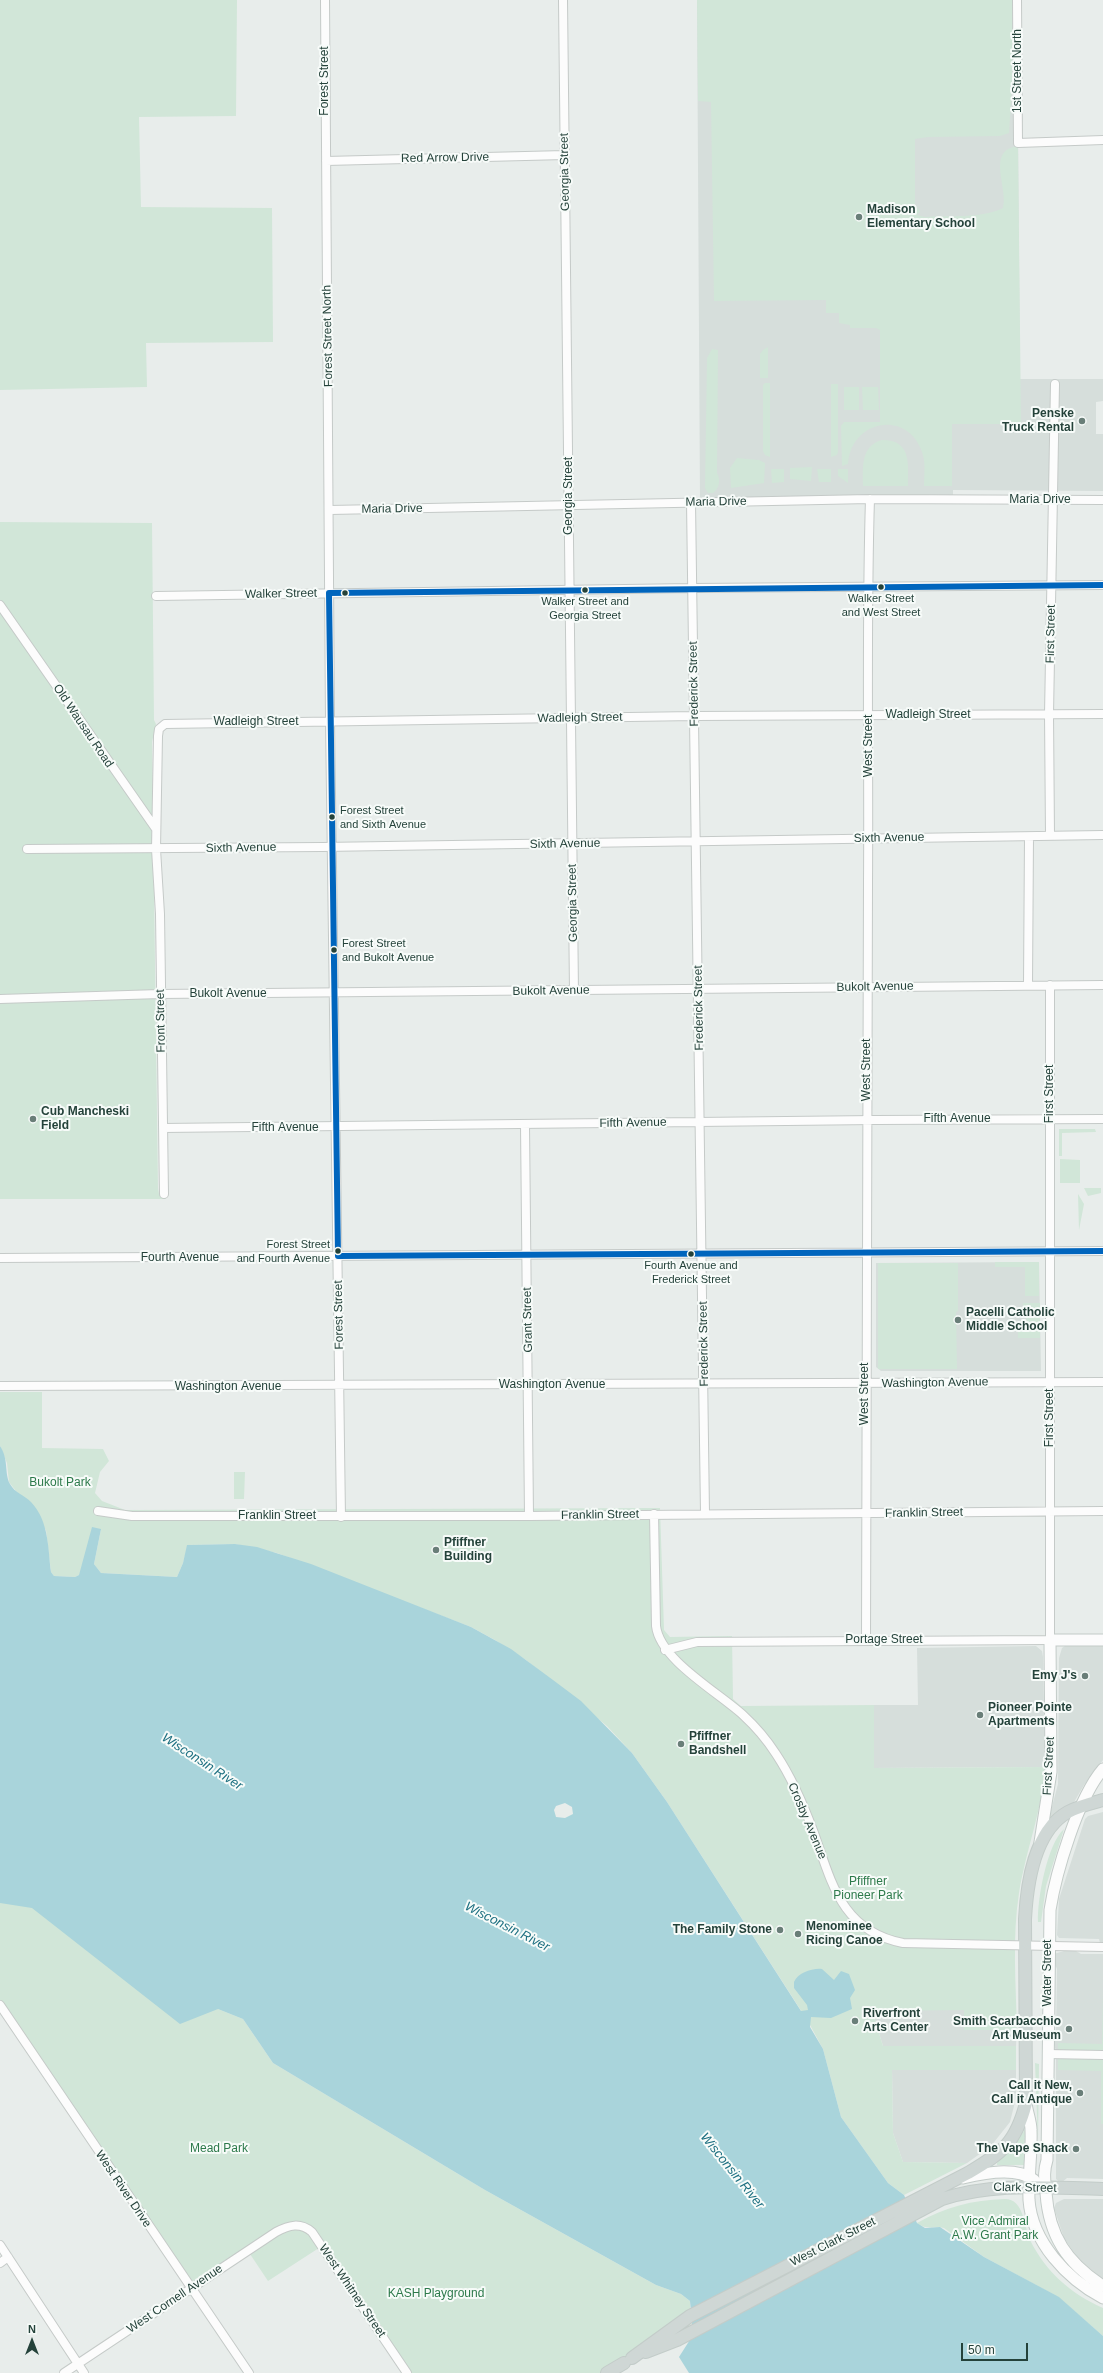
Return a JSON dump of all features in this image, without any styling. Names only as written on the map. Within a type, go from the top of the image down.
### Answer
[{"type":"main road","name":"Water Street","points":[[1026,2103],[1026,1907],[1038,1850],[1045,1835],[1056,1820],[1069,1811],[1103,1800]]},
{"type":"main road","points":[[952,2180],[991,2159],[1003,2150],[1021,2124],[1026,2103]]},
{"type":"main road","name":"West Clark Street","points":[[628,2360],[677,2340],[924,2201],[952,2180]]},
{"type":"main road","name":"Clark Street","points":[[924,2201],[987,2188],[1029,2182],[1046,2189],[1103,2189]]},
{"type":"main road","name":"West Clark Street","points":[[608,2373],[679,2322],[924,2201]]},
{"type":"street","name":"Forest Street","points":[[325,0],[326,161]]},
{"type":"street","name":"Georgia Street","points":[[563,0],[574,991]]},
{"type":"street","name":"1st Street North","points":[[1017,0],[1018,143],[1103,140]]},
{"type":"street","name":"Red Arrow Drive","points":[[326,161],[565,155]]},
{"type":"street","name":"Forest Street North","points":[[326,161],[330,510]]},
{"type":"street","name":"First Street","points":[[1050,836],[1049,714],[1055,384]]},
{"type":"street","name":"Maria Drive","points":[[330,510],[870,499],[1103,500]]},
{"type":"street","name":"West Street","points":[[866,1640],[865,1384],[869,838],[867,587],[870,499]]},
{"type":"street","name":"Frederick Street","points":[[691,502],[705,1385],[705,1513]]},
{"type":"street","points":[[330,510],[330,721],[335,994]]},
{"type":"street","name":"Walker Street","points":[[156,596],[692,588],[1103,585]]},
{"type":"street","name":"Old Wausau Road","points":[[0,605],[156,829]]},
{"type":"street","name":"Wadleigh Street","points":[[156,829],[156,749],[161,726],[173,722],[695,716],[1103,714]]},
{"type":"street","points":[[156,829],[156,849]]},
{"type":"street","name":"Sixth Avenue","points":[[27,849],[572,844],[869,838],[1029,838],[1103,835]]},
{"type":"street","points":[[1028,985],[1029,838]]},
{"type":"street","name":"Front Street","points":[[156,849],[160,914],[164,1194]]},
{"type":"street","name":"First Street","points":[[1038,1850],[1051,1772],[1050,1382],[1048,1251],[1050,985]]},
{"type":"street","name":"Bukolt Avenue","points":[[0,999],[160,994],[699,991],[868,987],[1103,985]]},
{"type":"street","name":"Forest Street","points":[[335,994],[341,1517]]},
{"type":"street","name":"Fifth Avenue","points":[[163,1128],[336,1128],[867,1120],[1103,1119]]},
{"type":"street","name":"Grant Street","points":[[525,1125],[529,1516]]},
{"type":"street","name":"Fourth Avenue","points":[[0,1258],[703,1255],[866,1252],[1103,1251]]},
{"type":"street","name":"Washington Avenue","points":[[0,1386],[340,1387],[1103,1382]]},
{"type":"street","name":"Franklin Street","points":[[98,1511],[132,1516],[341,1517],[1103,1511]]},
{"type":"street","name":"Crosby Avenue","points":[[654,1514],[656,1626],[660,1642],[665,1650],[743,1715],[776,1754],[803,1805],[840,1900],[863,1928],[880,1937],[903,1944],[1103,1947]]},
{"type":"street","name":"Portage Street","points":[[665,1650],[697,1642],[1103,1640]]},
{"type":"street","name":"Water Street","points":[[1103,1768],[1082,1806],[1052,1897],[1048,1946],[1047,2160],[1043,2173],[1049,2215],[1059,2244],[1080,2268],[1103,2286]]},
{"type":"street","name":"West River Drive","points":[[0,2005],[249,2373]]},
{"type":"street","points":[[1047,2054],[1103,2055]]},
{"type":"street","name":"Water Street","points":[[1026,2103],[1031,2128],[1029,2182],[1031,2213],[1044,2245],[1059,2264],[1076,2280],[1103,2298]]},
{"type":"street","name":"West Clark Street","points":[[952,2180],[985,2173],[1019,2174],[1029,2182]]},
{"type":"street","name":"West Whitney Street","points":[[286,2226],[300,2225],[312,2232],[407,2373]]},
{"type":"street","name":"West Cornell Avenue","points":[[64,2373],[286,2226]]},
{"type":"street","points":[[0,2245],[84,2373]]},
{"type":"street","points":[[0,2262],[8,2257]]},
{"type":"shaded area","name":"Madison Elementary School","points":[[697,0],[1017,0],[1020,379],[1103,379],[1103,401],[1096,402],[1096,434],[1103,434],[1103,491],[953,490],[953,499],[700,502]]},
{"type":"shaded area","name":"Pacelli Catholic Middle School","points":[[1039,1262],[1041,1371],[881,1371],[876,1367],[876,1263]]},
{"type":"shaded area","points":[[1036,1646],[1042,1651],[1043,1657],[1045,1767],[874,1768],[874,1705],[918,1705],[917,1648]]},
{"type":"shaded area","points":[[1065,1646],[1103,1646],[1103,1760],[1084,1785],[1073,1804],[1046,1829],[1058,1784],[1059,1658],[1062,1648]]},
{"type":"shaded area","points":[[1103,1812],[1103,1943],[1100,1943],[1099,1939],[1059,1938],[1057,1935],[1059,1899],[1085,1819],[1088,1816]]},
{"type":"shaded area","points":[[1067,1950],[1076,1951],[1081,1954],[1103,1954],[1103,2179],[1067,2178],[1061,2183],[1056,2179],[1056,2051],[1053,2041],[1056,2031],[1057,1969],[1054,1962],[1054,1954]]},
{"type":"shaded area","points":[[872,2010],[964,2010],[964,2030],[1017,2030],[1016,2046],[883,2046]]},
{"type":"shaded area","points":[[892,2070],[1016,2070],[1016,2098],[1010,2122],[991,2146],[967,2163],[903,2162],[893,2133]]},
{"type":"shaded area","points":[[1064,2199],[1103,2199],[1103,2279],[1079,2260],[1064,2238],[1054,2208],[1056,2203]]},
{"type":"green space","points":[[0,0],[237,0],[236,116],[139,117],[141,207],[272,208],[273,342],[146,343],[147,387],[0,390]]},
{"type":"green space","name":"Madison Elementary School","points":[[697,0],[1012,0],[1012,86],[1009,133],[1000,136],[928,137],[915,139],[915,205],[920,211],[917,215],[925,217],[985,214],[1003,208],[1004,200],[1000,162],[1008,149],[1018,146],[1021,424],[952,424],[952,486],[924,486],[923,456],[915,438],[905,430],[893,425],[880,425],[869,430],[859,438],[851,449],[848,464],[842,466],[841,426],[844,422],[880,422],[880,330],[876,328],[850,328],[850,325],[839,323],[839,313],[826,313],[826,300],[714,301],[711,102],[698,101]]},
{"type":"green space","points":[[768,347],[768,378],[760,378],[760,354]]},
{"type":"green space","points":[[712,349],[718,350],[717,473],[719,481],[718,487],[715,491],[713,493],[708,493],[705,488],[707,358]]},
{"type":"green space","points":[[765,383],[770,383],[770,457],[765,455],[763,451],[763,385]]},
{"type":"green space","points":[[831,384],[838,384],[838,452],[837,455],[831,457]]},
{"type":"green space","points":[[844,387],[859,387],[859,410],[844,410]]},
{"type":"green space","points":[[862,387],[878,387],[879,410],[863,410]]},
{"type":"green space","points":[[882,440],[892,441],[899,444],[903,449],[908,462],[908,486],[863,486],[863,465],[866,452],[875,443]]},
{"type":"green space","points":[[737,458],[759,460],[765,463],[764,483],[731,488],[730,468]]},
{"type":"green space","points":[[812,467],[811,481],[790,479],[790,468]]},
{"type":"green space","points":[[771,469],[784,469],[784,482],[772,483]]},
{"type":"green space","points":[[817,469],[831,469],[831,482],[819,482]]},
{"type":"green space","points":[[838,469],[848,469],[848,483],[838,476]]},
{"type":"green space","points":[[0,522],[152,523],[154,720],[156,724],[152,742],[158,1188],[159,1194],[166,1196],[166,1199],[0,1199]]},
{"type":"green space","points":[[1059,1129],[1095,1129],[1096,1132],[1062,1133],[1062,1156],[1059,1156]]},
{"type":"green space","points":[[1060,1159],[1080,1160],[1080,1183],[1060,1183]]},
{"type":"green space","points":[[1084,1188],[1101,1188],[1101,1193],[1088,1196]]},
{"type":"green space","points":[[1078,1194],[1084,1204],[1079,1230]]},
{"type":"green space","points":[[995,1262],[1039,1262],[1039,1296],[1025,1296],[1025,1267],[995,1267]]},
{"type":"green space","points":[[878,1263],[958,1263],[958,1311],[956,1312],[957,1369],[878,1369]]},
{"type":"green space","points":[[1023,1303],[1040,1303],[1040,1338],[1018,1338],[1018,1330],[1027,1330],[1026,1316],[1023,1316]]},
{"type":"green space","name":"Pfiffner Pioneer Park","points":[[0,1392],[42,1392],[42,1448],[103,1449],[109,1461],[100,1472],[95,1493],[102,1501],[125,1510],[660,1508],[664,1630],[670,1637],[732,1636],[733,1699],[741,1706],[874,1705],[874,1768],[1045,1767],[1041,1799],[1022,1877],[1017,1910],[1015,1961],[1017,2030],[964,2030],[964,2010],[872,2011],[883,2046],[1016,2046],[1016,2070],[892,2070],[893,2133],[903,2162],[967,2163],[904,2195],[888,2183],[841,2117],[823,2049],[809,2023],[667,1802],[632,1753],[607,1726],[526,1660],[495,1640],[471,1627],[277,1553],[235,1544],[188,1545],[177,1577],[101,1573],[94,1564],[101,1529],[79,1575],[75,1577],[54,1576],[51,1572],[46,1530],[9,1482],[7,1463],[0,1446]]},
{"type":"green space","points":[[234,1472],[245,1472],[244,1499],[234,1499]]},
{"type":"green space","points":[[1064,1829],[1046,1886],[1041,1922],[1038,1922],[1039,1900],[1044,1873],[1048,1859],[1058,1836]]},
{"type":"green space","name":"Mead Park","points":[[0,1888],[218,2009],[243,2019],[273,2063],[485,2190],[656,2285],[681,2294],[690,2301],[690,2316],[607,2373],[407,2373],[322,2246],[268,2281],[248,2251],[191,2289],[0,2005]]},
{"type":"green space","points":[[1103,1990],[1103,2124],[1101,2124],[1101,2071],[1058,2070],[1058,2043],[1102,2044]]},
{"type":"green space","points":[[1035,2063],[1039,2064],[1038,2141]]},
{"type":"green space","points":[[1025,2129],[1024,2165],[997,2165],[997,2163],[1016,2144]]},
{"type":"green space","name":"Vice Admiral A.W. Grant Park","points":[[1005,2199],[1016,2203],[1020,2208],[1030,2240],[1036,2252],[1060,2281],[1080,2296],[1103,2308],[1103,2336],[1058,2297],[984,2257],[944,2228],[926,2227],[917,2223],[927,2217],[959,2205]]},
{"type":"water","name":"Wisconsin River","points":[[0,1446],[5,1456],[7,1475],[10,1484],[14,1490],[31,1502],[37,1509],[41,1518],[47,1535],[51,1572],[54,1576],[75,1577],[79,1575],[92,1527],[101,1529],[94,1564],[101,1573],[177,1577],[183,1563],[187,1545],[235,1544],[257,1547],[311,1564],[471,1627],[511,1649],[581,1701],[632,1753],[667,1802],[801,2011],[808,2010],[807,2005],[794,1988],[794,1982],[799,1976],[810,1970],[818,1969],[822,1969],[834,1980],[841,1971],[849,1974],[855,1990],[850,1998],[852,2009],[831,2018],[811,2017],[810,2027],[823,2049],[841,2117],[888,2183],[904,2195],[917,2223],[925,2228],[940,2227],[984,2257],[1059,2297],[1103,2336],[1103,2373],[689,2373],[679,2357],[693,2335],[690,2301],[681,2294],[656,2285],[485,2190],[273,2063],[243,2019],[218,2009],[180,2024],[32,1908],[0,1903]],"holes":[[[565,1803],[572,1807],[573,1814],[565,1818],[556,1817],[554,1810],[556,1806]]]},
{"type":"transit line","points":[[1103,585],[329,593],[338,1256],[1103,1251]]},
{"type":"place","name":"Madison Elementary School","points":[[859,217]]},
{"type":"place","name":"Penske Truck Rental","points":[[1082,421]]},
{"type":"place","name":"Walker Street and West Street","points":[[881,587]]},
{"type":"place","name":"Walker Street and Georgia Street","points":[[585,590]]},
{"type":"place","name":"Forest Street and Sixth Avenue","points":[[332,817]]},
{"type":"place","name":"Forest Street and Bukolt Avenue","points":[[334,950]]},
{"type":"place","name":"Cub Mancheski Field","points":[[33,1119]]},
{"type":"place","name":"Forest Street and Fourth Avenue","points":[[338,1251]]},
{"type":"place","name":"Fourth Avenue and Frederick Street","points":[[691,1254]]},
{"type":"place","name":"Pacelli Catholic Middle School","points":[[958,1320]]},
{"type":"place","name":"Pfiffner Building","points":[[436,1550]]},
{"type":"place","name":"Emy J's","points":[[1085,1676]]},
{"type":"place","name":"Pioneer Pointe Apartments","points":[[980,1715]]},
{"type":"place","name":"Pfiffner Bandshell","points":[[681,1744]]},
{"type":"place","name":"The Family Stone","points":[[780,1930]]},
{"type":"place","name":"Menominee Ricing Canoe","points":[[798,1934]]},
{"type":"place","name":"Riverfront Arts Center","points":[[855,2021]]},
{"type":"place","name":"Smith Scarbacchio Art Museum","points":[[1069,2029]]},
{"type":"place","name":"Call it New, Call it Antique","points":[[1080,2093]]},
{"type":"place","name":"The Vape Shack","points":[[1076,2149]]},
{"type":"park label","name":"Bukolt Park","points":[[60,1483]]},
{"type":"park label","name":"KASH Playground","points":[[436,2294]]}]
